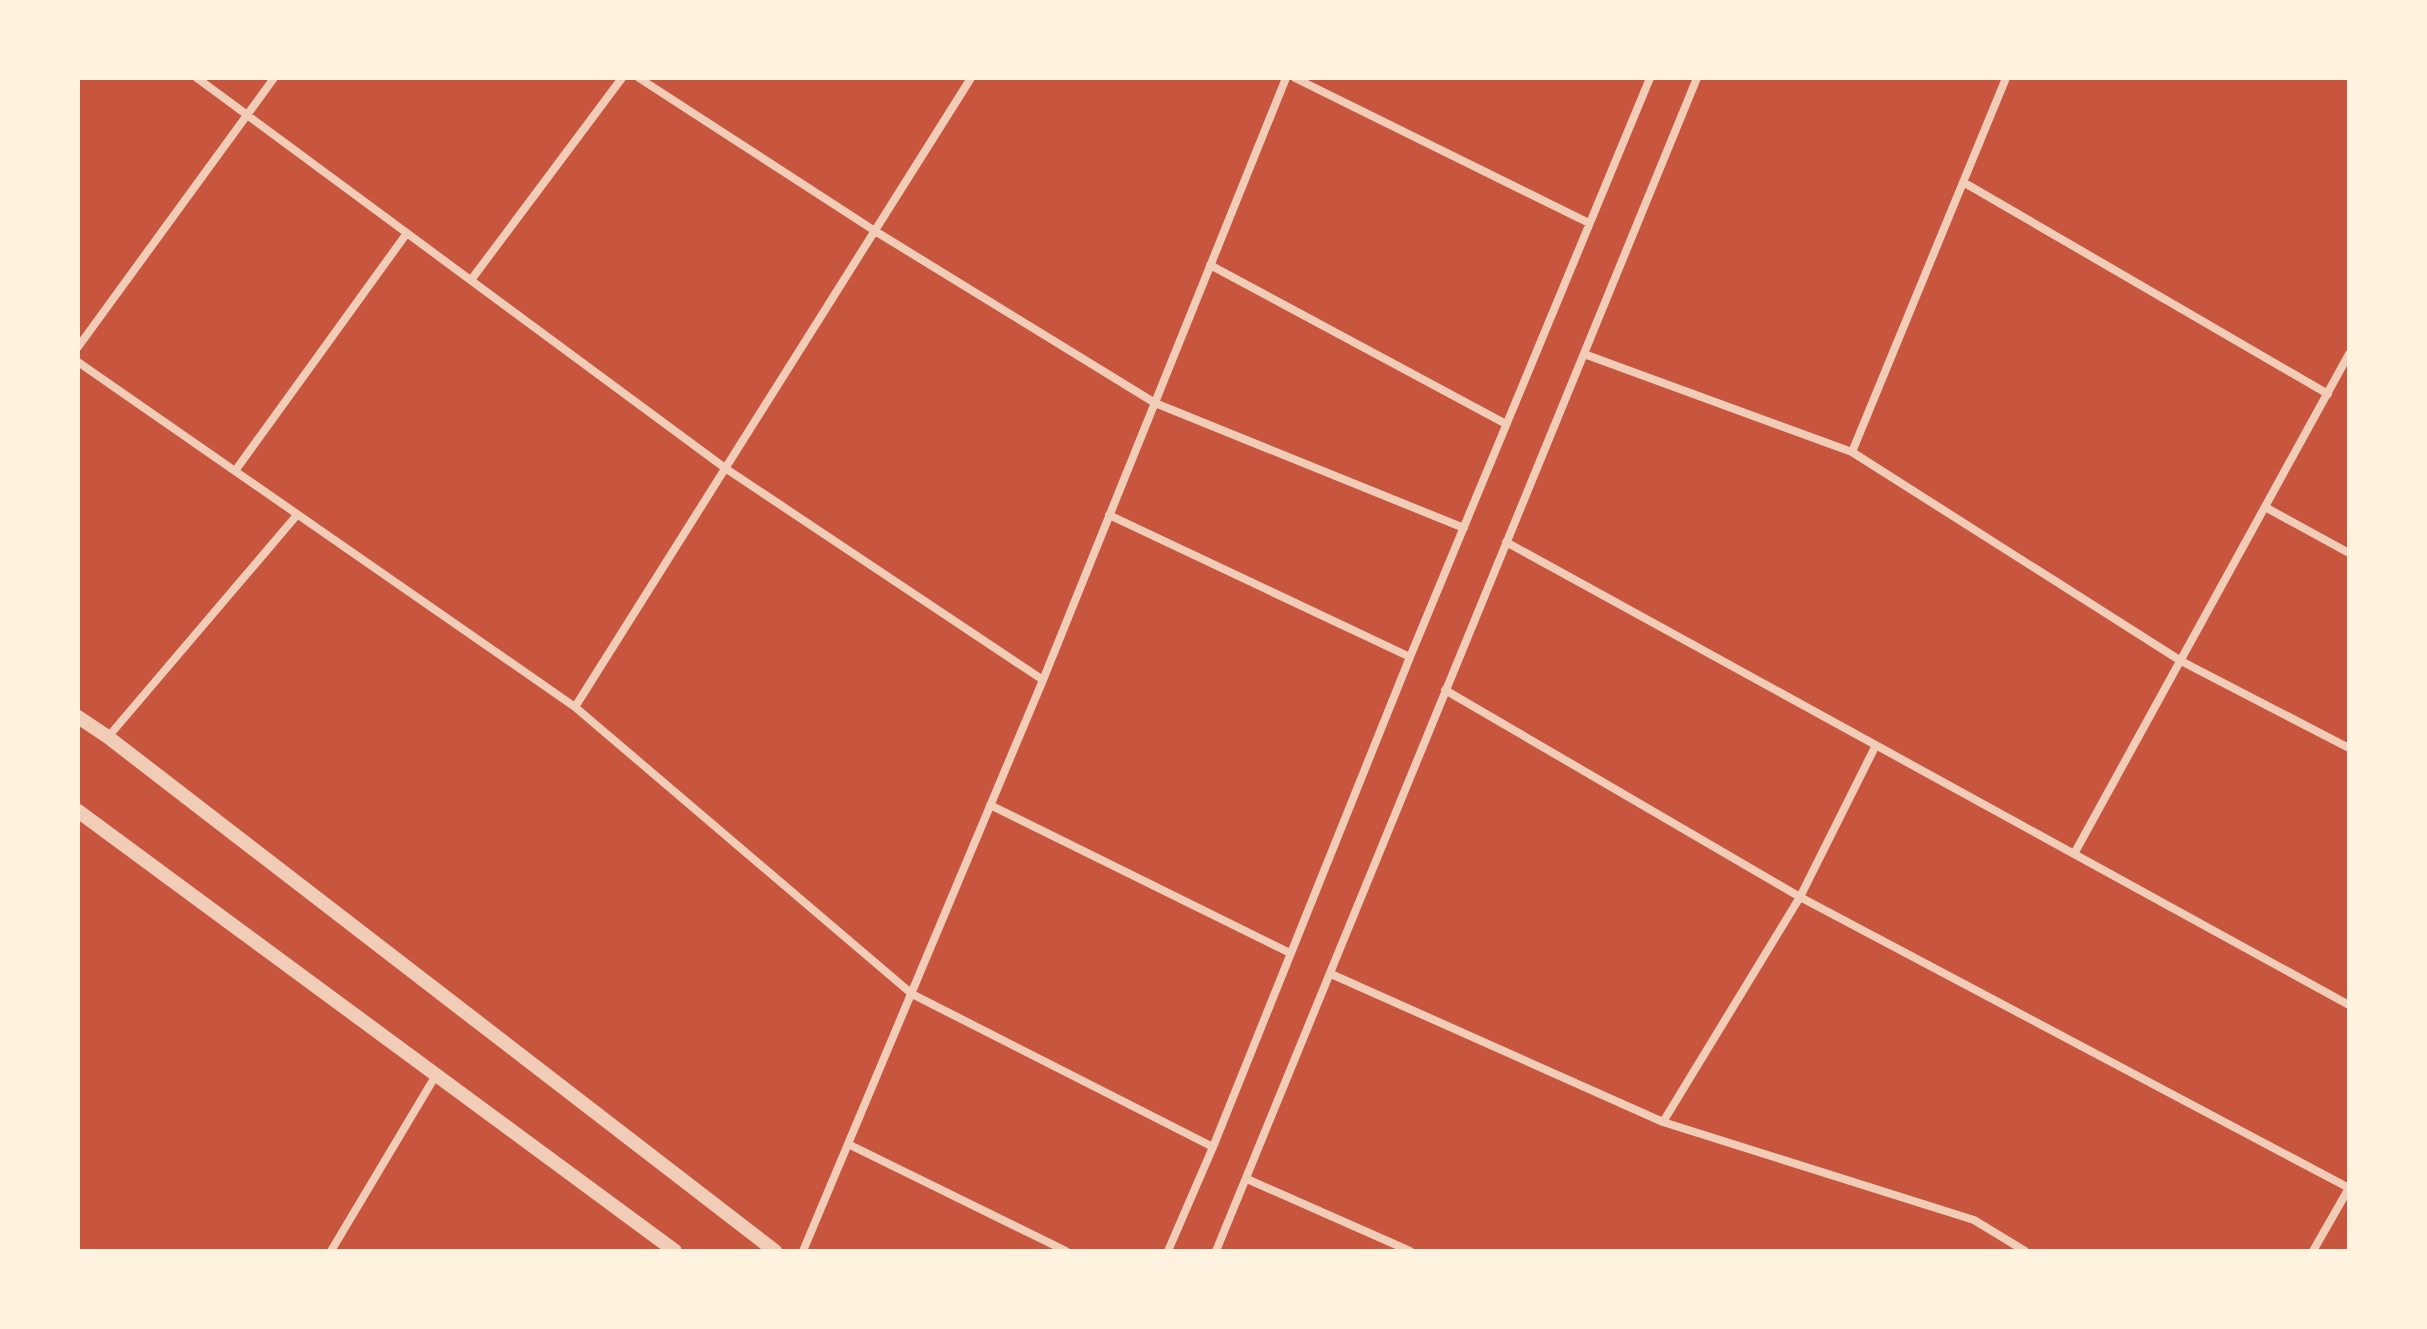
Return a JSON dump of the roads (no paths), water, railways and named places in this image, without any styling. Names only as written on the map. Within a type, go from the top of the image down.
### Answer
[{"type":"street","points":[[197,78],[725,468],[1043,680]]},
{"type":"street","points":[[78,347],[274,78]]},
{"type":"street","points":[[471,280],[622,78]]},
{"type":"street","points":[[639,78],[875,231],[1155,403],[1464,528]]},
{"type":"street","points":[[575,707],[971,78]]},
{"type":"street","points":[[803,1251],[1043,680],[1286,78]]},
{"type":"street","points":[[1295,78],[1589,223]]},
{"type":"street","points":[[1168,1251],[1650,78]]},
{"type":"street","points":[[1216,1251],[1697,78]]},
{"type":"street","points":[[1852,452],[2006,78]]},
{"type":"street","points":[[1963,182],[2328,394]]},
{"type":"street","points":[[235,471],[407,233]]},
{"type":"street","points":[[1210,265],[1506,424]]},
{"type":"street","points":[[1584,354],[1852,452],[2181,661],[2349,748]]},
{"type":"street","points":[[2074,854],[2349,354]]},
{"type":"street","points":[[78,362],[575,707],[912,994],[1213,1147]]},
{"type":"street","points":[[2265,507],[2349,553]]},
{"type":"street","points":[[108,737],[297,515]]},
{"type":"street","points":[[1109,515],[1410,657]]},
{"type":"street","points":[[1506,542],[2349,1005]]},
{"type":"street","points":[[1445,690],[1800,897],[2349,1188],[2313,1251]]},
{"type":"street","points":[[78,717],[775,1251]]},
{"type":"street","points":[[1663,1122],[1800,897],[1876,745]]},
{"type":"street","points":[[990,805],[1290,953]]},
{"type":"street","points":[[78,811],[675,1251]]},
{"type":"street","points":[[1331,974],[1663,1122],[1974,1220],[2025,1251]]},
{"type":"street","points":[[331,1251],[436,1075]]},
{"type":"street","points":[[848,1144],[1066,1251]]},
{"type":"street","points":[[1247,1179],[1410,1251]]}]
